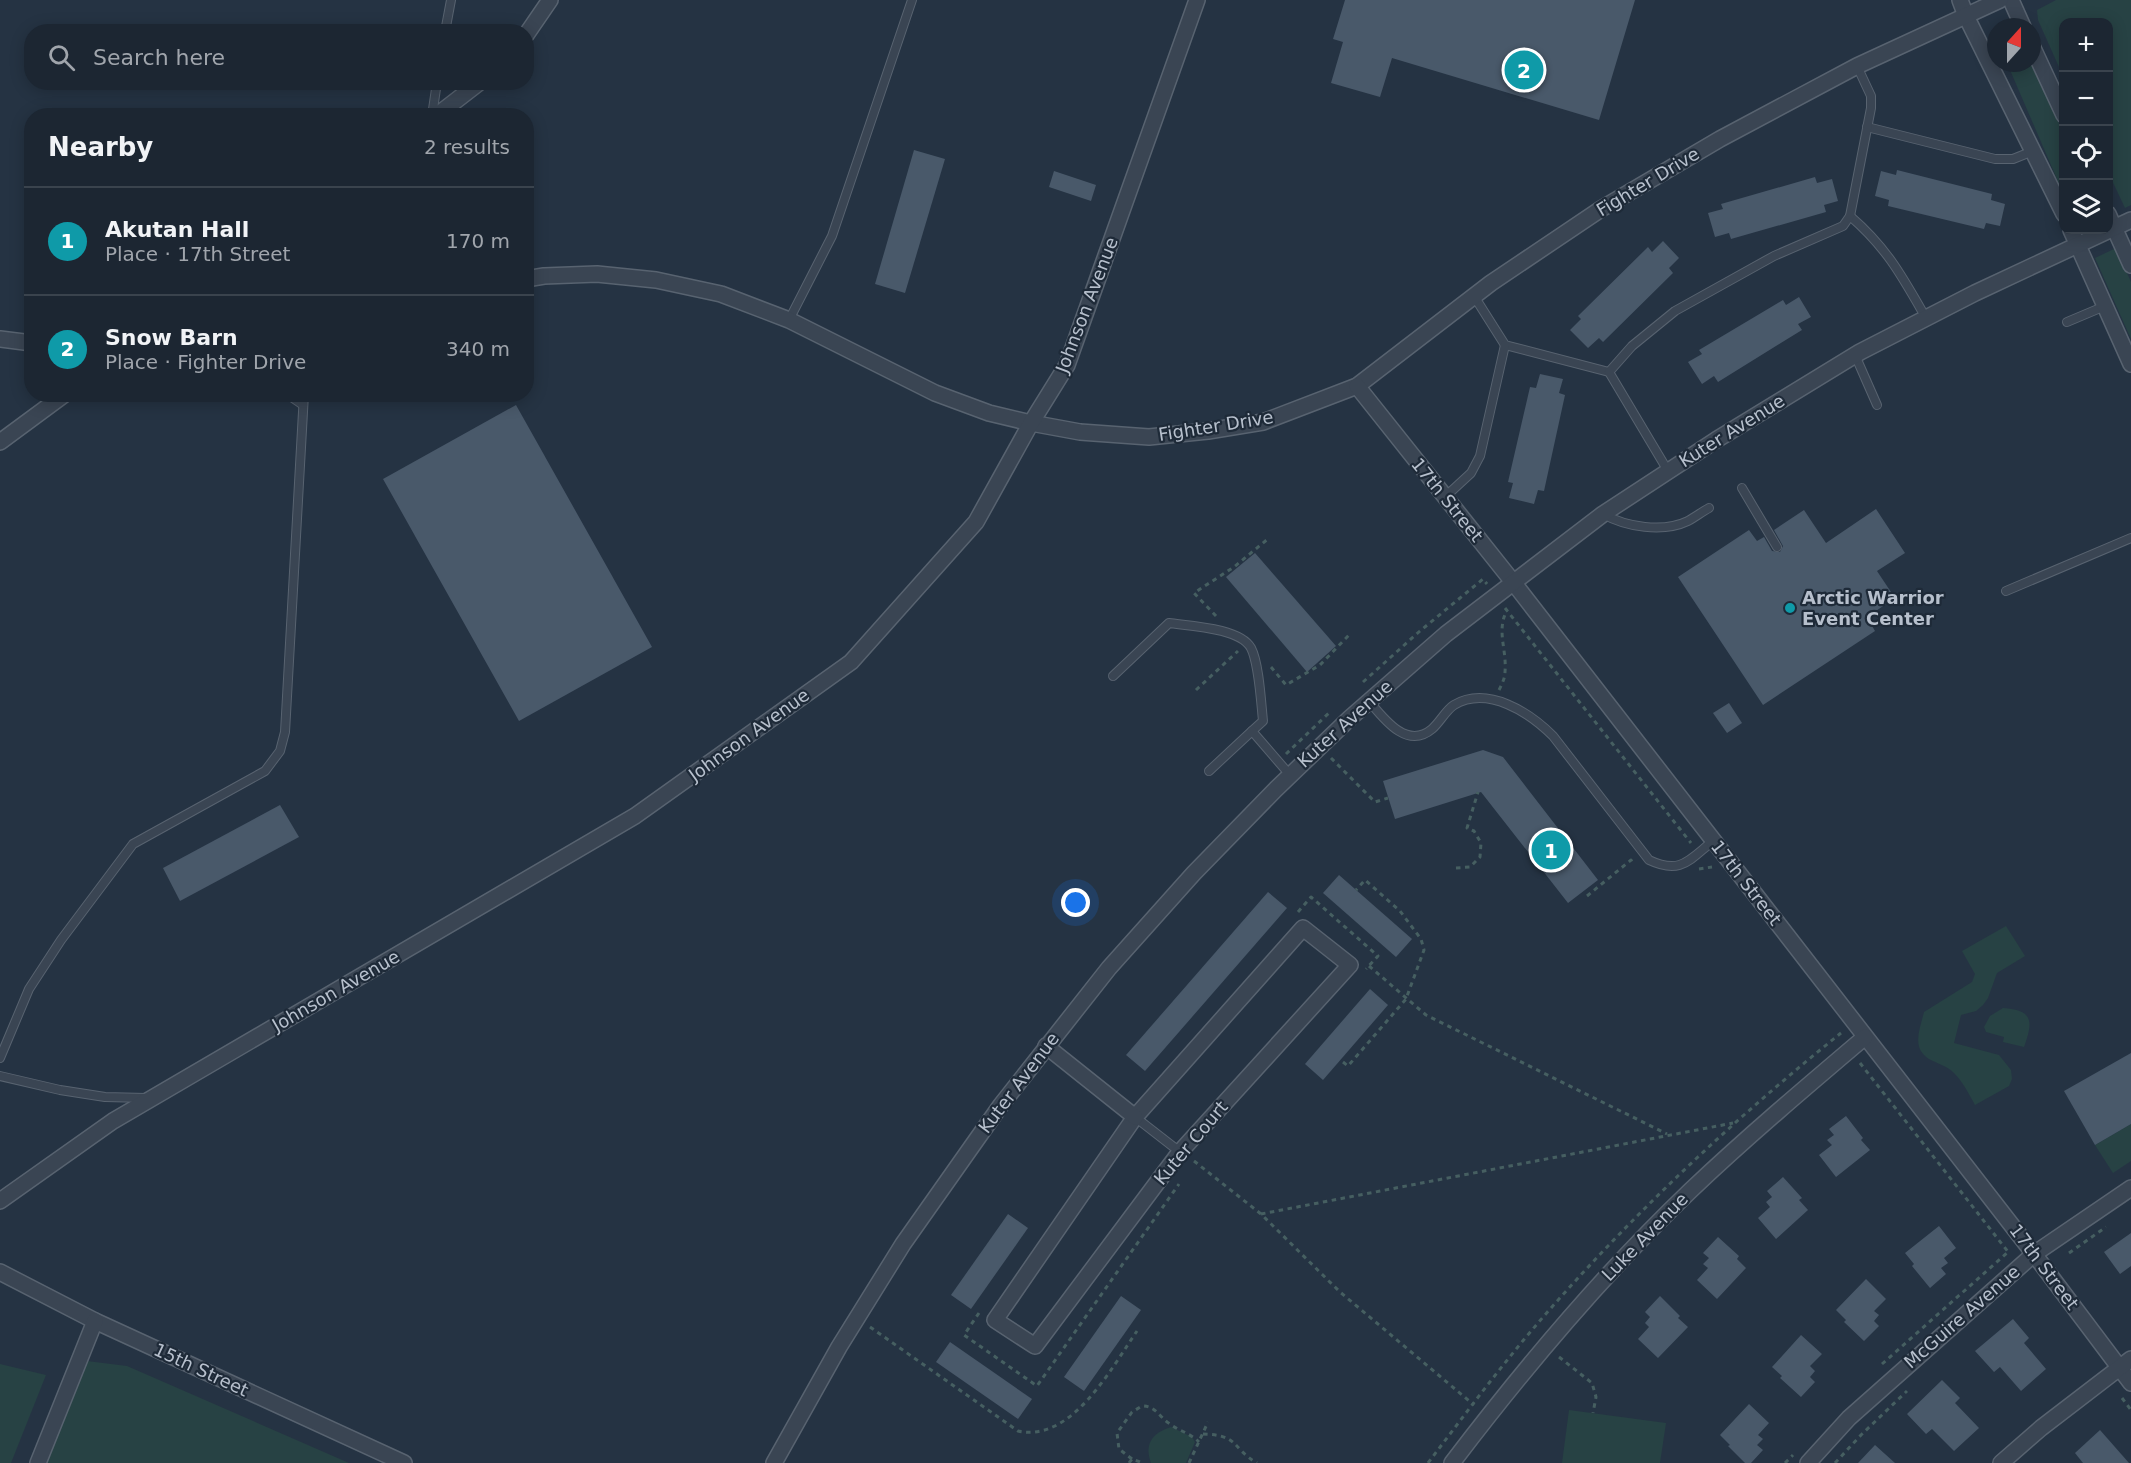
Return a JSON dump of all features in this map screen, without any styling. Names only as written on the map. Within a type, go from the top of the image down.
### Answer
[{"type":"street","points":[[534,24],[550,0]]},
{"type":"street","name":"Johnson Avenue","points":[[0,1201],[113,1120],[635,816],[851,662],[976,522],[1067,364],[1197,0]]},
{"type":"street","points":[[1960,0],[2059,204]]},
{"type":"street","name":"Fighter Drive","points":[[534,278],[597,274],[656,280],[721,294],[789,321],[935,393],[989,413],[1031,423],[1080,432],[1149,437],[1263,422],[1357,386],[1474,296],[1601,209],[1720,139],[1857,66],[2000,0]]},
{"type":"street","points":[[2011,0],[2020,18]]},
{"type":"street","points":[[2041,65],[2059,104]]},
{"type":"street","points":[[446,108],[470,90]]},
{"type":"street","name":"Kuter Avenue","points":[[2113,220],[2131,220]]},
{"type":"street","points":[[2113,222],[2131,265]]},
{"type":"street","points":[[2073,234],[2131,364]]},
{"type":"street","name":"Kuter Avenue","points":[[774,1463],[839,1347],[903,1244],[1001,1105],[1046,1046],[1109,968],[1186,882],[1290,775],[1369,701],[1446,634],[1513,582],[1603,514],[1668,471],[1855,355],[1975,293],[2078,244],[2092,234]]},
{"type":"street","points":[[0,339],[24,342]]},
{"type":"street","name":"17th Street","points":[[1357,386],[1513,582],[2045,1269],[2125,1363],[2131,1383]]},
{"type":"street","points":[[0,442],[54,402]]},
{"type":"street","name":"Kuter Court","points":[[1303,928],[1350,965],[1180,1152],[1035,1346],[995,1320],[1135,1117],[1303,928]]},
{"type":"street","name":"Luke Avenue","points":[[1452,1463],[1544,1346],[1607,1276],[1759,1127],[1865,1037]]},
{"type":"street","points":[[1046,1046],[1135,1117]]},
{"type":"street","name":"McGuire Avenue","points":[[1808,1463],[1849,1418],[2034,1254],[2131,1188]]},
{"type":"street","name":"15th Street","points":[[0,1272],[96,1321],[404,1463]]},
{"type":"street","points":[[38,1463],[96,1321]]},
{"type":"street","points":[[2001,1463],[2041,1428],[2125,1363]]},
{"type":"lane","points":[[446,24],[451,0]]},
{"type":"lane","points":[[789,321],[832,236],[912,0]]},
{"type":"lane","points":[[1609,372],[1632,346],[1675,311],[1774,256],[1843,226],[1850,216],[1871,108],[1871,96],[1857,66]]},
{"type":"lane","points":[[433,108],[436,90]]},
{"type":"lane","points":[[1868,127],[1995,159],[2013,159],[2032,151]]},
{"type":"lane","points":[[1850,216],[1874,237],[1894,262],[1926,318]]},
{"type":"lane","points":[[1474,296],[1505,345],[1609,372],[1668,471]]},
{"type":"lane","points":[[2067,322],[2105,306]]},
{"type":"lane","points":[[1445,497],[1471,473],[1480,456],[1505,345]]},
{"type":"lane","points":[[1855,355],[1877,405]]},
{"type":"lane","points":[[299,402],[303,405]]},
{"type":"lane","points":[[0,1058],[29,989],[61,940],[133,844],[265,771],[280,751],[285,732],[303,402]]},
{"type":"lane","points":[[1742,488],[1778,547]]},
{"type":"lane","points":[[1603,514],[1615,521],[1635,526],[1658,527],[1686,522],[1709,508]]},
{"type":"lane","points":[[2006,591],[2131,538]]},
{"type":"lane","points":[[1113,676],[1169,623],[1234,634],[1247,643],[1255,660],[1263,721],[1209,771]]},
{"type":"lane","points":[[1369,701],[1396,731],[1409,735],[1421,735],[1432,729],[1453,705],[1473,699],[1496,700],[1538,721],[1553,736],[1649,860],[1664,866],[1676,867],[1713,841]]},
{"type":"lane","points":[[1252,731],[1290,775]]},
{"type":"lane","points":[[0,1076],[60,1090],[105,1097],[152,1098]]},
{"type":"lane","points":[[1135,1117],[1180,1152]]},
{"type":"path","points":[[1220,619],[1194,593],[1233,567],[1269,538]]},
{"type":"path","points":[[1496,700],[1505,672],[1501,634],[1503,617],[1507,611],[1513,582]]},
{"type":"path","points":[[1496,596],[1698,853],[1712,867],[1694,872]]},
{"type":"path","points":[[1266,662],[1286,685],[1320,665],[1351,633]]},
{"type":"path","points":[[1196,690],[1247,643]]},
{"type":"path","points":[[1330,757],[1375,802],[1388,798]]},
{"type":"path","points":[[1456,867],[1470,867],[1480,857],[1481,843],[1474,831],[1467,828],[1478,792]]},
{"type":"path","points":[[1587,896],[1631,860],[1636,865]]},
{"type":"path","points":[[1343,1062],[1348,1065],[1406,999],[1422,958],[1424,944],[1401,911],[1365,880],[1356,890]]},
{"type":"path","points":[[1369,966],[1426,1015],[1669,1135]]},
{"type":"path","points":[[1853,1068],[1861,1062],[2019,1267]]},
{"type":"path","points":[[1261,1214],[1735,1122],[1759,1127]]},
{"type":"path","points":[[1180,1152],[1261,1214],[1340,1292],[1487,1417]]},
{"type":"path","points":[[2045,1269],[2107,1227]]},
{"type":"path","points":[[964,1335],[984,1306]]},
{"type":"path","points":[[874,1317],[868,1326],[1018,1431],[1026,1433],[1051,1427],[1079,1409],[1092,1396],[1137,1331]]},
{"type":"path","points":[[1544,1346],[1592,1383],[1596,1397],[1593,1413]]},
{"type":"path","points":[[2106,1378],[2131,1410]]},
{"type":"path","points":[[1835,1463],[1912,1387]]},
{"type":"path","points":[[1143,1463],[1132,1459],[1119,1449],[1117,1432],[1132,1412],[1142,1406],[1154,1409],[1168,1423],[1185,1431],[1199,1442]]},
{"type":"path","points":[[1189,1463],[1208,1422]]},
{"type":"path","points":[[1203,1434],[1230,1438],[1250,1459],[1257,1463]]},
{"type":"path","points":[[1129,1463],[1132,1459]]},
{"type":"green space","points":[[2056,0],[2131,0],[2131,205],[2125,208],[2113,182],[2113,18],[2059,18],[2059,67],[2041,27],[2041,18],[2038,18],[2037,10]]},
{"type":"green space","points":[[2011,72],[2036,72],[2059,124],[2059,184]]},
{"type":"green space","points":[[2116,248],[2131,282],[2131,339],[2095,258]]},
{"type":"green space","points":[[2006,926],[2025,956],[1997,973],[1983,1005],[1976,1011],[1961,1015],[1954,1043],[1999,1055],[2011,1070],[2012,1079],[2009,1086],[1975,1105],[1954,1073],[1923,1055],[1918,1044],[1919,1031],[1924,1012],[1972,982],[1975,974],[1962,951]]},
{"type":"green space","points":[[2003,1008],[2021,1011],[2026,1015],[2029,1031],[2024,1047],[2003,1042],[2004,1037],[1986,1032],[1984,1027],[1990,1016]]},
{"type":"green space","points":[[2131,1124],[2131,1161],[2113,1173],[2095,1145]]},
{"type":"green space","points":[[87,1361],[127,1366],[349,1463],[46,1463]]},
{"type":"green space","points":[[0,1364],[46,1375],[11,1463],[0,1463]]},
{"type":"green space","points":[[1569,1410],[1666,1423],[1660,1463],[1562,1463]]},
{"type":"green space","points":[[1171,1427],[1192,1437],[1195,1442],[1186,1463],[1151,1463],[1148,1450],[1151,1440],[1159,1432]]},
{"type":"building","points":[[1345,0],[1635,0],[1599,120],[1392,58],[1380,97],[1331,83],[1343,42],[1333,39]]},
{"type":"building","points":[[914,150],[945,159],[905,293],[875,284]]},
{"type":"building","points":[[1897,170],[1992,194],[1991,200],[2005,204],[2000,226],[1986,223],[1984,229],[1888,206],[1889,200],[1875,196],[1881,171],[1896,175]]},
{"type":"building","points":[[1054,171],[1096,185],[1091,201],[1049,187]]},
{"type":"building","points":[[1815,177],[1817,183],[1832,179],[1838,201],[1824,205],[1826,212],[1731,239],[1729,233],[1715,237],[1708,213],[1723,209],[1721,204]]},
{"type":"building","points":[[1663,241],[1679,258],[1669,268],[1673,273],[1603,342],[1599,338],[1588,348],[1570,330],[1581,319],[1578,316],[1648,247],[1652,252]]},
{"type":"building","points":[[1799,297],[1811,317],[1798,324],[1802,330],[1718,382],[1714,376],[1702,384],[1688,362],[1702,354],[1699,350],[1783,300],[1786,305]]},
{"type":"building","points":[[1540,374],[1563,379],[1559,393],[1565,395],[1544,491],[1538,490],[1534,504],[1509,498],[1513,483],[1508,482],[1530,387],[1536,388]]},
{"type":"building","points":[[516,405],[652,647],[519,721],[383,479]]},
{"type":"building","name":"Arctic Warrior Event Center","points":[[1876,509],[1905,553],[1877,571],[1895,598],[1867,617],[1875,631],[1763,705],[1678,577],[1749,530],[1757,541],[1764,537],[1772,551],[1780,552],[1783,546],[1774,530],[1804,510],[1826,543]]},
{"type":"building","points":[[1255,553],[1336,646],[1307,672],[1226,577]]},
{"type":"building","points":[[1729,703],[1742,723],[1727,733],[1713,713]]},
{"type":"building","points":[[1483,750],[1503,757],[1598,880],[1568,903],[1481,792],[1395,819],[1383,781]]},
{"type":"building","points":[[280,805],[299,837],[180,901],[163,868]]},
{"type":"building","points":[[1339,875],[1412,939],[1396,957],[1323,893]]},
{"type":"building","points":[[1268,892],[1287,908],[1145,1071],[1126,1055]]},
{"type":"building","points":[[1370,989],[1388,1005],[1323,1080],[1305,1064]]},
{"type":"building","points":[[2131,1053],[2131,1124],[2095,1145],[2064,1091]]},
{"type":"building","points":[[1846,1116],[1870,1150],[1836,1177],[1819,1155],[1832,1145],[1827,1140],[1834,1135],[1829,1129]]},
{"type":"building","points":[[1783,1177],[1802,1198],[1799,1200],[1808,1210],[1776,1239],[1758,1218],[1770,1207],[1766,1202],[1772,1197],[1767,1191]]},
{"type":"building","points":[[1008,1214],[1028,1228],[971,1309],[951,1295]]},
{"type":"building","points":[[1939,1226],[1956,1248],[1944,1258],[1948,1263],[1941,1268],[1946,1274],[1930,1288],[1912,1266],[1914,1264],[1905,1253]]},
{"type":"building","points":[[2131,1233],[2131,1266],[2120,1274],[2104,1252]]},
{"type":"building","points":[[1718,1237],[1739,1256],[1737,1259],[1746,1268],[1717,1299],[1697,1280],[1708,1268],[1703,1264],[1709,1258],[1703,1253]]},
{"type":"building","points":[[1866,1279],[1886,1299],[1874,1311],[1879,1315],[1874,1321],[1879,1326],[1864,1341],[1844,1322],[1846,1320],[1836,1310]]},
{"type":"building","points":[[1121,1296],[1141,1310],[1084,1391],[1064,1377]]},
{"type":"building","points":[[1660,1296],[1688,1327],[1658,1358],[1638,1339],[1649,1327],[1645,1323],[1650,1317],[1645,1312]]},
{"type":"building","points":[[2013,1319],[2029,1338],[2024,1343],[2046,1369],[2021,1391],[2000,1367],[1994,1372],[1975,1351]]},
{"type":"building","points":[[1801,1335],[1822,1354],[1810,1366],[1815,1371],[1810,1377],[1815,1382],[1801,1397],[1780,1378],[1782,1376],[1772,1367]]},
{"type":"building","points":[[950,1342],[1032,1399],[1018,1419],[936,1362]]},
{"type":"building","points":[[1942,1380],[1960,1398],[1955,1403],[1979,1428],[1954,1451],[1932,1429],[1926,1434],[1907,1414]]},
{"type":"building","points":[[1749,1404],[1769,1423],[1758,1435],[1763,1439],[1757,1445],[1763,1450],[1751,1463],[1745,1463],[1720,1435]]},
{"type":"building","points":[[2100,1430],[2129,1463],[2083,1463],[2075,1453]]},
{"type":"building","points":[[1875,1445],[1895,1463],[1858,1463]]},
{"type":"place","name":"Snow Barn","points":[[1524,70]]},
{"type":"place","name":"Arctic Warrior Event Center","points":[[1790,608]]},
{"type":"place","name":"Akutan Hall","points":[[1551,850]]}]
